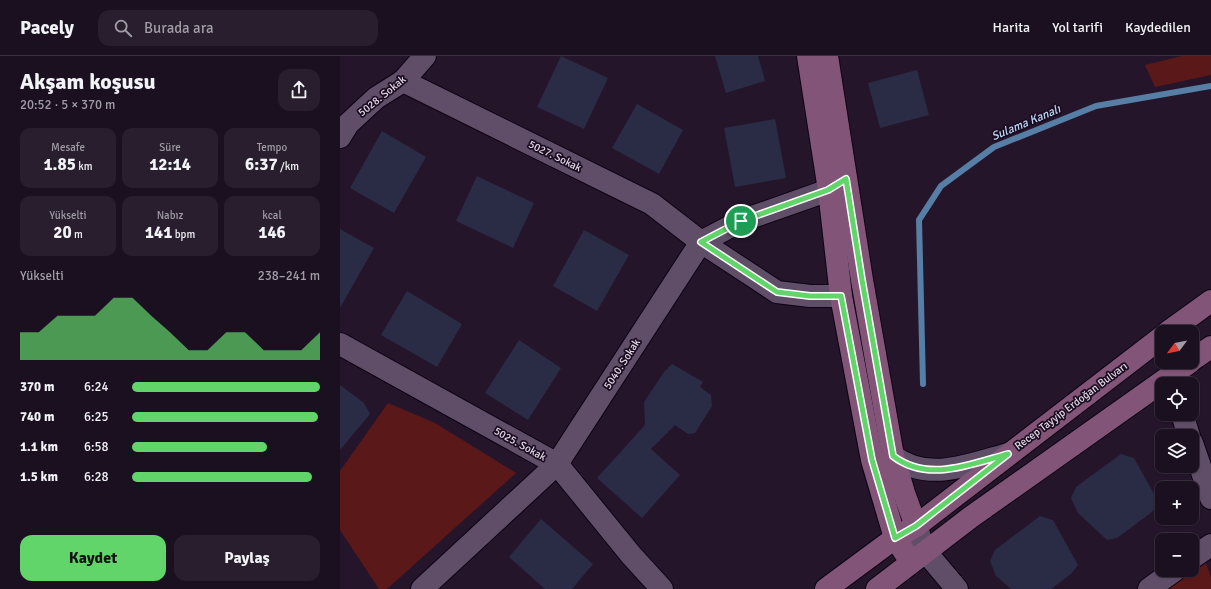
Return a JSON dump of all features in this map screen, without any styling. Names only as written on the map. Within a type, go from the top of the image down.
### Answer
[{"type":"main road","points":[[808,56],[837,185],[862,280],[893,456],[904,494],[916,526]]},
{"type":"main road","points":[[826,56],[837,185],[841,296],[872,460],[895,538],[918,557]]},
{"type":"main road","points":[[1178,325],[1211,301]]},
{"type":"main road","name":"Recep Tayyip Erdoğan Bulvarı","points":[[826,589],[895,538],[916,526],[1155,342]]},
{"type":"main road","points":[[1199,355],[1211,347]]},
{"type":"main road","points":[[1173,377],[1182,369]]},
{"type":"main road","points":[[877,589],[918,557],[1155,391]]},
{"type":"street","name":"5028. Sokak","points":[[343,127],[376,98],[403,81],[425,56]]},
{"type":"street","name":"5027. Sokak","points":[[403,81],[652,204],[701,242],[777,292],[810,296],[841,296]]},
{"type":"street","name":"5040. Sokak","points":[[422,589],[557,464],[701,242],[741,221],[837,185]]},
{"type":"street","name":"5025. Sokak","points":[[340,344],[557,464],[631,555],[662,589]]},
{"type":"street","points":[[893,456],[904,464],[933,471],[964,466],[1008,454]]},
{"type":"street","points":[[1199,463],[1211,498]]},
{"type":"street","points":[[916,526],[918,557],[957,589]]},
{"type":"street","points":[[1199,553],[1211,545]]},
{"type":"street","points":[[1148,589],[1165,577]]},
{"type":"shaded area","points":[[1182,56],[1211,56],[1211,75],[1155,87],[1145,65]]},
{"type":"shaded area","points":[[388,403],[435,423],[516,473],[387,589],[379,589],[340,530],[340,471]]},
{"type":"shaded area","points":[[1205,561],[1211,577],[1211,589],[1169,589],[1184,577],[1199,577],[1199,566]]},
{"type":"building","points":[[561,56],[608,78],[584,129],[537,107]]},
{"type":"building","points":[[715,56],[758,56],[765,81],[726,93]]},
{"type":"building","points":[[917,70],[929,115],[880,128],[868,83]]},
{"type":"building","points":[[637,104],[683,130],[659,174],[612,148]]},
{"type":"building","points":[[775,119],[786,178],[735,187],[724,128]]},
{"type":"building","points":[[382,131],[426,157],[394,213],[350,188]]},
{"type":"building","points":[[477,176],[534,203],[513,248],[456,221]]},
{"type":"building","points":[[340,229],[374,248],[340,308]]},
{"type":"building","points":[[584,230],[629,255],[597,311],[553,286]]},
{"type":"building","points":[[407,291],[462,324],[437,367],[381,335]]},
{"type":"building","points":[[519,340],[561,368],[528,420],[485,393]]},
{"type":"building","points":[[672,364],[703,382],[700,387],[711,395],[712,406],[695,433],[688,434],[675,425],[651,449],[680,475],[642,518],[597,478],[645,425],[644,402],[664,372]]},
{"type":"building","points":[[340,385],[364,403],[370,414],[340,450]]},
{"type":"building","points":[[1121,454],[1134,458],[1155,496],[1155,508],[1117,538],[1107,540],[1078,513],[1071,498],[1076,487]]},
{"type":"building","points":[[1040,516],[1053,520],[1078,565],[1071,574],[1051,589],[1011,589],[996,576],[990,561],[995,550]]},
{"type":"building","points":[[541,519],[593,564],[572,589],[545,589],[509,557]]},
{"type":"waterway","name":"Sulama Kanalı","points":[[923,384],[919,220],[941,186],[994,147],[1096,106],[1211,86]]},
{"type":"route","points":[[846,179],[893,456],[904,464],[933,471],[964,466],[1008,454],[916,526],[895,538],[872,460],[841,296],[810,296],[777,292],[701,242],[741,221],[828,190],[846,179]]}]
